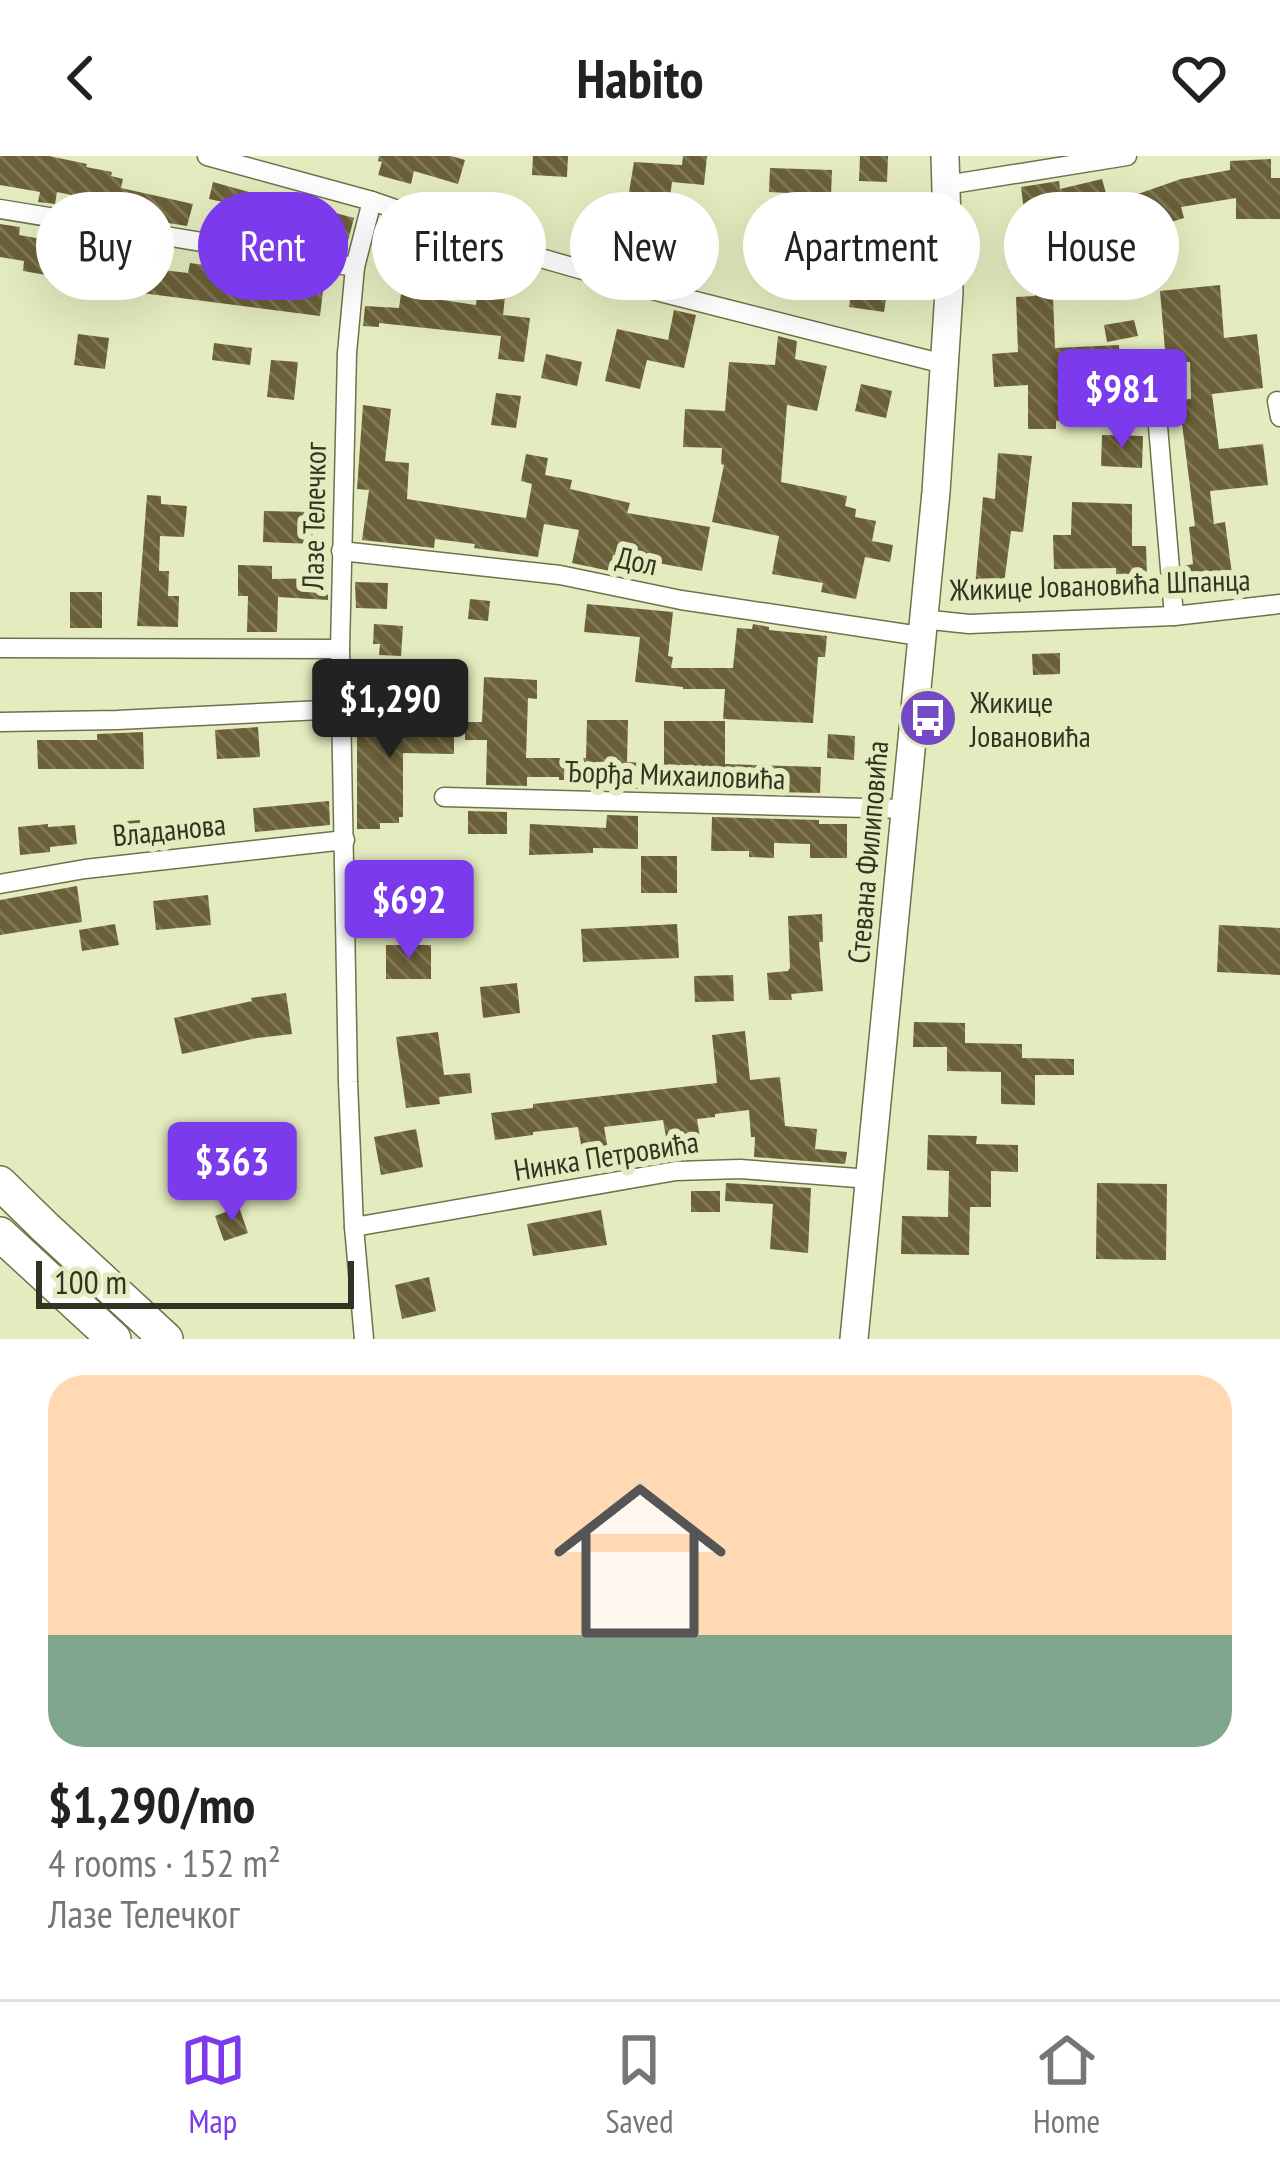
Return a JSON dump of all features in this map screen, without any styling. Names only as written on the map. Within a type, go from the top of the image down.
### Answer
[{"type":"highway","points":[[0,1183],[166,1339]]},
{"type":"highway","points":[[0,1234],[115,1339]]},
{"type":"main road","name":"Стевана Филиповића","points":[[854,1339],[936,492],[949,292],[945,170]]},
{"type":"street","points":[[207,156],[372,201]]},
{"type":"street","points":[[945,170],[1127,156]]},
{"type":"street","name":"Лазе Телечког","points":[[364,1339],[348,1082],[340,649],[346,353],[355,267],[372,201]]},
{"type":"street","points":[[0,209],[355,267]]},
{"type":"street","points":[[546,260],[944,364]]},
{"type":"street","points":[[1154,367],[1174,616]]},
{"type":"street","name":"Дол","points":[[341,551],[560,575],[681,600],[921,628]]},
{"type":"street","name":"Жикице Јовановића Шпанца","points":[[921,628],[1174,616],[1280,604]]},
{"type":"street","points":[[0,648],[340,649]]},
{"type":"street","points":[[0,722],[343,709]]},
{"type":"street","name":"Ђорђа Михаиловића","points":[[444,797],[905,809]]},
{"type":"street","name":"Владанова","points":[[0,884],[85,869],[345,840]]},
{"type":"street","name":"Нинка Петровића","points":[[354,1227],[676,1171],[740,1169],[870,1179]]},
{"type":"building","points":[[0,156],[49,156],[112,172],[111,176],[123,179],[121,188],[139,192],[40,192],[0,185]]},
{"type":"building","points":[[379,156],[465,160],[458,184],[414,171],[411,184],[378,175]]},
{"type":"building","points":[[533,156],[568,156],[567,177],[532,175]]},
{"type":"building","points":[[683,156],[707,156],[704,185],[672,182],[671,192],[629,192],[634,162],[682,165]]},
{"type":"building","points":[[860,156],[888,156],[887,182],[859,181]]},
{"type":"building","points":[[1271,159],[1271,178],[1280,178],[1280,219],[1236,219],[1236,198],[1181,207],[1184,218],[1179,220],[1179,192],[1144,192],[1230,170],[1230,161]]},
{"type":"building","points":[[770,168],[832,170],[831,192],[769,192]]},
{"type":"building","points":[[1102,179],[1106,192],[1022,192],[1021,187],[1059,181],[1060,189]]},
{"type":"building","points":[[213,182],[249,192],[211,192]]},
{"type":"building","points":[[174,200],[193,204],[187,226],[174,224]]},
{"type":"building","points":[[0,224],[20,227],[19,235],[36,238],[36,273],[23,271],[24,261],[0,257]]},
{"type":"building","points":[[190,263],[198,264],[198,300],[322,300],[320,316],[174,297],[174,271],[188,273]]},
{"type":"building","points":[[1220,285],[1224,338],[1257,334],[1263,388],[1212,394],[1219,449],[1263,444],[1268,485],[1210,491],[1214,524],[1225,522],[1234,589],[1188,595],[1184,566],[1193,564],[1189,527],[1195,526],[1179,400],[1191,399],[1190,362],[1166,362],[1161,300],[1179,300],[1179,289]]},
{"type":"building","points":[[400,300],[476,305],[476,300],[505,300],[503,315],[530,318],[524,362],[498,359],[501,336],[379,323],[379,327],[363,326],[365,306],[399,308]]},
{"type":"building","points":[[850,300],[886,300],[884,312],[849,307]]},
{"type":"building","points":[[1016,300],[1053,300],[1055,348],[1119,345],[1120,379],[1088,381],[1089,421],[1056,421],[1056,429],[1028,429],[1028,385],[994,387],[992,354],[1018,352]]},
{"type":"building","points":[[674,310],[696,315],[684,368],[647,360],[640,389],[605,381],[617,329],[668,340]]},
{"type":"building","points":[[1134,320],[1138,336],[1107,342],[1104,325]]},
{"type":"building","points":[[78,334],[109,338],[105,369],[74,365]]},
{"type":"building","points":[[778,336],[797,341],[795,359],[827,366],[817,411],[787,405],[781,482],[847,496],[845,506],[856,509],[855,517],[876,521],[872,541],[893,545],[890,562],[865,557],[856,599],[821,592],[823,583],[772,574],[779,536],[712,522],[724,465],[722,448],[683,447],[685,409],[725,411],[729,362],[775,365]]},
{"type":"building","points":[[214,343],[252,348],[250,365],[212,360]]},
{"type":"building","points":[[546,354],[582,362],[577,386],[541,378]]},
{"type":"building","points":[[271,360],[298,362],[294,400],[267,397]]},
{"type":"building","points":[[861,384],[892,391],[886,418],[855,411]]},
{"type":"building","points":[[496,393],[521,396],[516,428],[491,425]]},
{"type":"building","points":[[363,405],[391,409],[385,461],[409,463],[407,499],[526,518],[532,484],[521,481],[526,454],[548,458],[545,475],[572,480],[570,489],[630,503],[627,513],[710,527],[702,571],[613,555],[610,571],[572,563],[579,530],[544,524],[538,557],[435,539],[434,548],[362,540],[369,490],[357,489]]},
{"type":"building","points":[[1102,435],[1143,436],[1142,468],[1101,466]]},
{"type":"building","points":[[998,453],[1032,456],[1023,532],[1011,531],[1003,591],[975,587],[983,497],[995,499]]},
{"type":"building","points":[[147,495],[161,496],[161,504],[187,506],[184,537],[160,536],[159,571],[169,571],[168,596],[179,596],[178,627],[137,626]]},
{"type":"building","points":[[1072,502],[1132,504],[1132,546],[1146,546],[1147,575],[1116,576],[1116,568],[1054,569],[1053,535],[1071,535]]},
{"type":"building","points":[[264,511],[313,512],[313,544],[263,542]]},
{"type":"building","points":[[238,565],[272,566],[272,579],[328,578],[328,600],[278,597],[277,632],[247,632],[248,596],[238,596]]},
{"type":"building","points":[[355,582],[388,583],[387,609],[356,608]]},
{"type":"building","points":[[70,592],[102,592],[102,628],[70,628]]},
{"type":"building","points":[[470,599],[490,601],[488,621],[468,619]]},
{"type":"building","points":[[587,604],[673,612],[671,668],[733,668],[737,628],[752,629],[753,624],[827,636],[825,657],[818,657],[813,723],[723,719],[725,689],[635,682],[640,637],[584,632]]},
{"type":"building","points":[[374,624],[403,626],[401,656],[379,655],[380,644],[373,644]]},
{"type":"building","points":[[1060,653],[1060,674],[1033,675],[1032,654]]},
{"type":"building","points":[[484,677],[537,680],[537,699],[528,698],[526,758],[586,758],[587,720],[628,720],[627,762],[664,764],[664,721],[725,721],[725,764],[821,767],[820,793],[687,790],[687,784],[647,782],[639,789],[622,788],[623,780],[559,777],[527,777],[527,786],[486,785],[487,740],[465,740],[465,722],[482,722]]},
{"type":"building","points":[[357,709],[425,714],[425,730],[454,731],[454,754],[403,753],[403,817],[399,823],[380,823],[380,829],[357,829]]},
{"type":"building","points":[[258,727],[260,757],[217,759],[215,730]]},
{"type":"building","points":[[143,732],[144,769],[38,769],[37,740],[97,740],[97,734]]},
{"type":"building","points":[[828,734],[855,736],[854,760],[827,758]]},
{"type":"building","points":[[329,801],[330,825],[255,832],[253,808]]},
{"type":"building","points":[[468,811],[507,812],[507,834],[468,834]]},
{"type":"building","points":[[607,815],[638,816],[638,849],[529,855],[530,824],[606,828]]},
{"type":"building","points":[[712,817],[847,824],[847,858],[810,858],[810,844],[774,843],[774,858],[749,857],[749,851],[711,851]]},
{"type":"building","points":[[140,820],[142,848],[118,850],[116,822]]},
{"type":"building","points":[[75,825],[77,844],[20,855],[18,827]]},
{"type":"building","points":[[641,856],[677,856],[677,893],[641,893]]},
{"type":"building","points":[[77,886],[82,922],[0,935],[0,900]]},
{"type":"building","points":[[208,895],[211,925],[156,930],[153,901]]},
{"type":"building","points":[[822,914],[823,991],[791,994],[792,1000],[769,1000],[767,973],[790,968],[788,916]]},
{"type":"building","points":[[115,924],[119,945],[82,951],[79,930]]},
{"type":"building","points":[[677,924],[679,958],[583,962],[581,929]]},
{"type":"building","points":[[1219,925],[1280,928],[1280,975],[1217,972]]},
{"type":"building","points":[[386,945],[431,945],[431,979],[386,979]]},
{"type":"building","points":[[733,975],[734,1001],[695,1002],[694,976]]},
{"type":"building","points":[[517,983],[520,1013],[483,1018],[480,987]]},
{"type":"building","points":[[286,993],[292,1034],[182,1054],[174,1018]]},
{"type":"building","points":[[914,1022],[965,1023],[965,1043],[1022,1044],[1022,1058],[1074,1059],[1074,1075],[1035,1075],[1035,1105],[1001,1104],[1001,1072],[947,1071],[947,1047],[913,1047]]},
{"type":"building","points":[[745,1031],[750,1080],[780,1077],[785,1126],[817,1129],[815,1149],[847,1152],[845,1164],[754,1157],[749,1110],[697,1119],[701,1144],[668,1148],[663,1120],[604,1127],[609,1155],[605,1156],[605,1170],[586,1173],[578,1127],[495,1140],[491,1113],[717,1083],[712,1035]]},
{"type":"building","points":[[438,1032],[444,1075],[470,1073],[472,1093],[439,1097],[440,1104],[406,1108],[396,1037]]},
{"type":"building","points":[[416,1129],[423,1167],[381,1175],[374,1137]]},
{"type":"building","points":[[928,1135],[977,1136],[976,1144],[1018,1145],[1018,1172],[991,1171],[991,1207],[970,1207],[969,1255],[901,1254],[902,1216],[948,1217],[949,1171],[927,1170]]},
{"type":"building","points":[[726,1183],[811,1188],[808,1253],[770,1249],[773,1204],[725,1201]]},
{"type":"building","points":[[1097,1183],[1167,1184],[1166,1260],[1096,1259]]},
{"type":"building","points":[[691,1191],[720,1191],[720,1212],[691,1212]]},
{"type":"building","points":[[239,1207],[248,1233],[224,1241],[215,1216]]},
{"type":"building","points":[[601,1210],[607,1245],[533,1256],[527,1224]]},
{"type":"building","points":[[429,1277],[436,1311],[402,1319],[395,1285]]},
{"type":"place","name":"Жикице Јовановића","points":[[928,718]]}]
